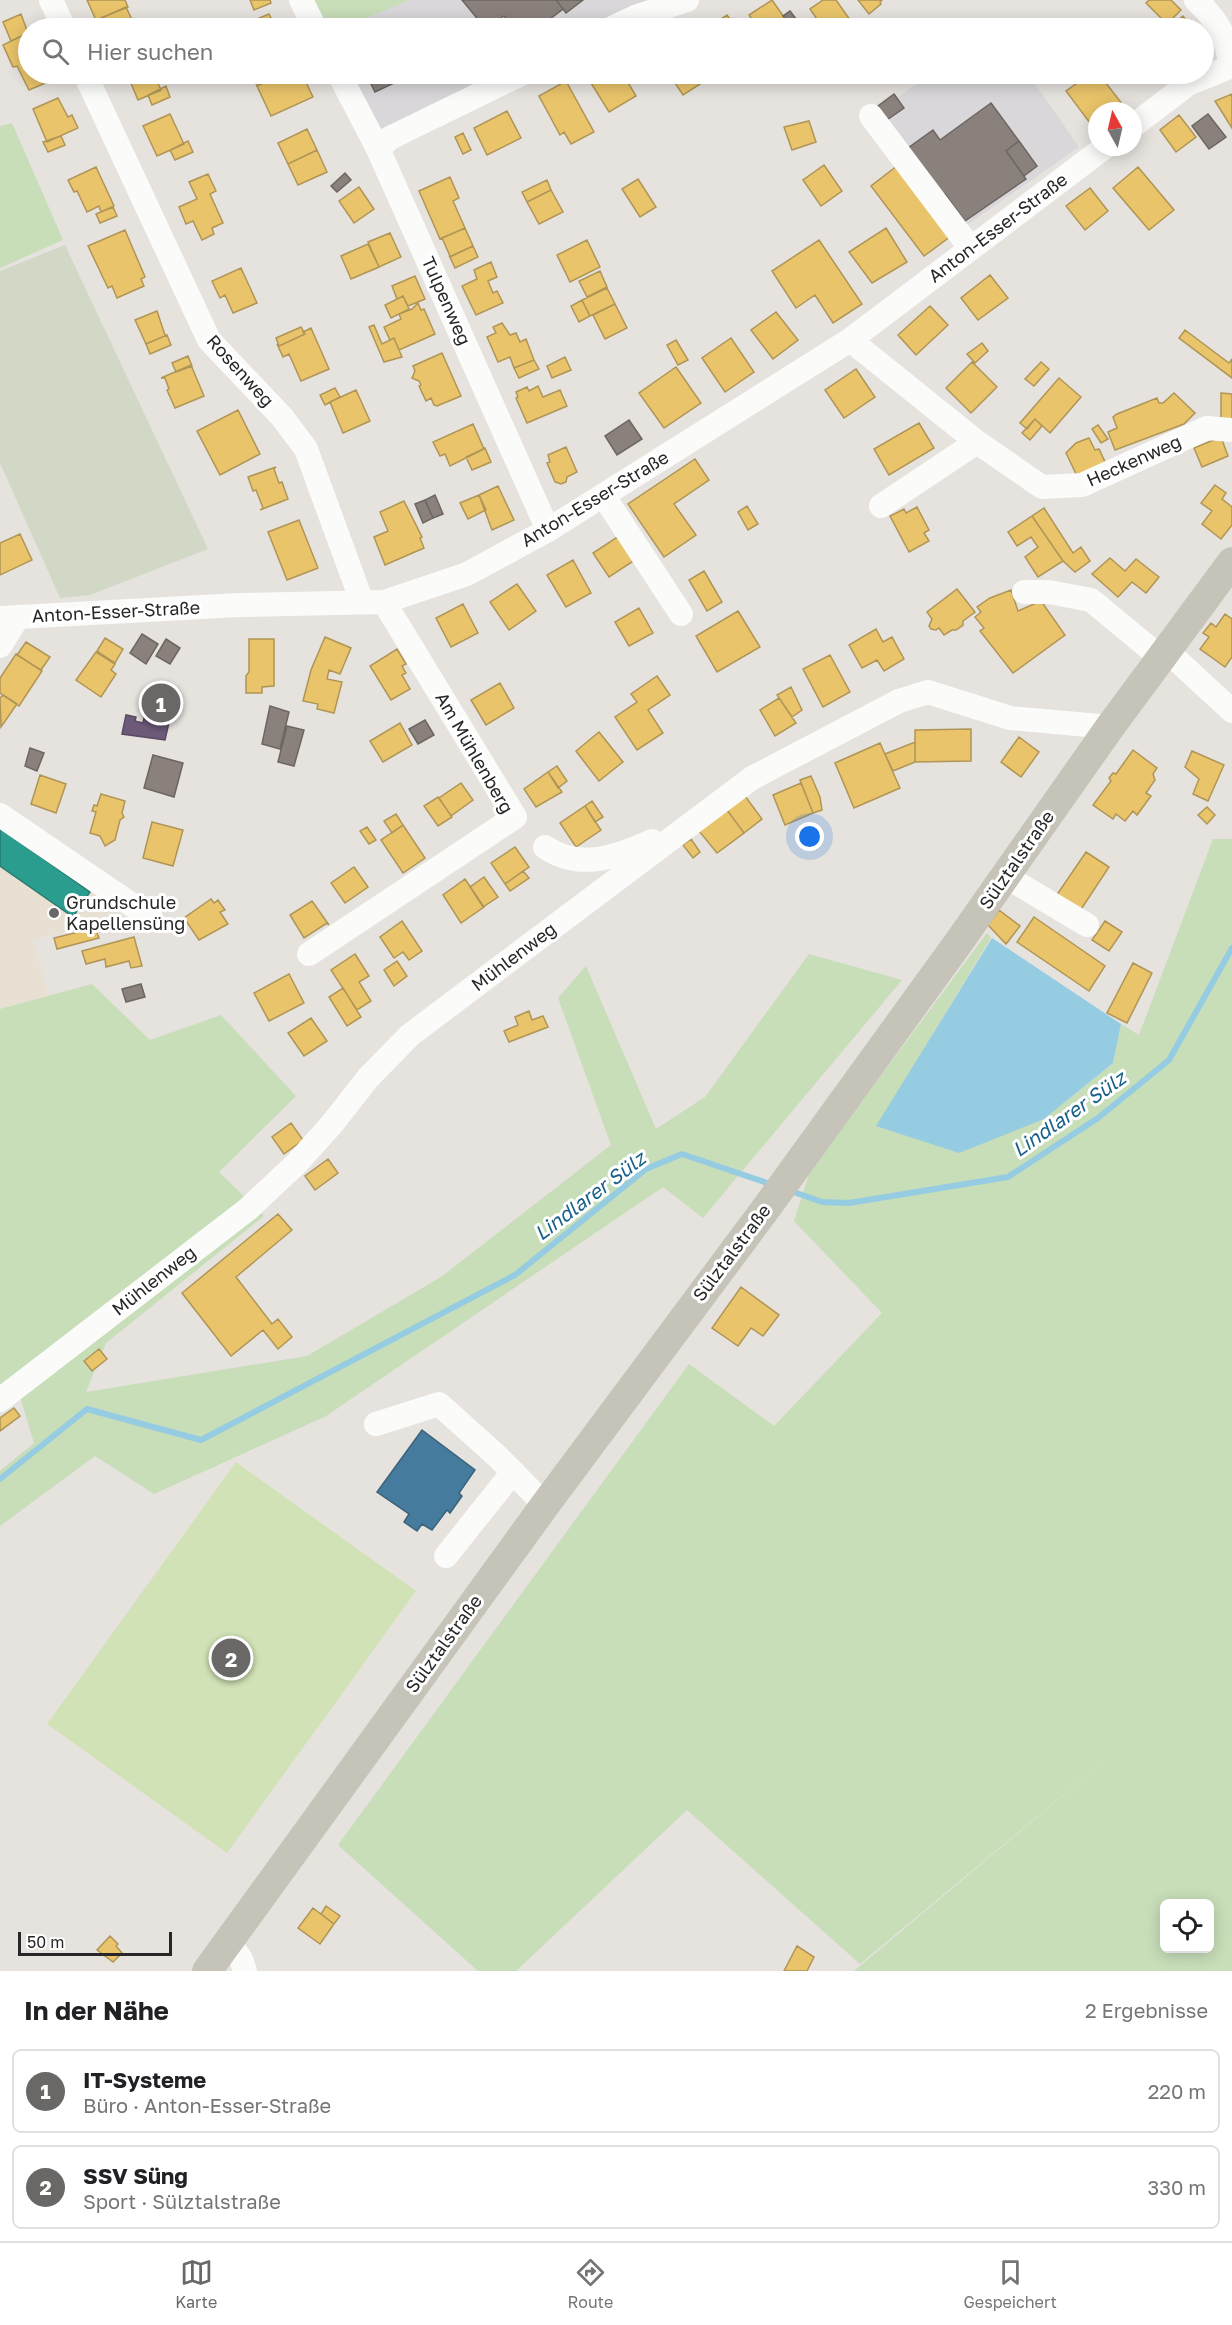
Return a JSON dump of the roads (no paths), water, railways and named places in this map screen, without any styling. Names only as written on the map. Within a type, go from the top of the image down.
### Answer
[{"type":"main road","name":"Sülztalstraße","points":[[207,1971],[544,1505],[767,1207],[1110,727],[1232,562]]},
{"type":"street","points":[[51,0],[59,18]]},
{"type":"street","points":[[301,0],[310,18]]},
{"type":"street","points":[[633,18],[687,0]]},
{"type":"street","points":[[1196,0],[1215,18],[1227,45],[1232,66],[1214,73]]},
{"type":"street","name":"Rosenweg","points":[[90,84],[209,340],[282,417],[306,449],[373,602]]},
{"type":"street","name":"Tulpenweg","points":[[344,84],[378,149],[548,530]]},
{"type":"street","points":[[378,149],[390,138],[501,84]]},
{"type":"street","points":[[1142,119],[1188,84]]},
{"type":"street","points":[[871,116],[971,249]]},
{"type":"street","name":"Anton-Esser-Straße","points":[[9,618],[239,605],[373,602],[467,574],[548,530],[850,340],[1093,156]]},
{"type":"street","name":"Heckenweg","points":[[850,340],[977,442],[1042,487],[1082,485],[1207,428],[1232,430]]},
{"type":"street","points":[[881,506],[977,442]]},
{"type":"street","points":[[603,495],[681,614]]},
{"type":"street","points":[[1024,592],[1049,592],[1091,600],[1164,654],[1232,711]]},
{"type":"street","name":"Am Mühlenberg","points":[[309,954],[515,817],[373,602]]},
{"type":"street","points":[[0,646],[9,618]]},
{"type":"street","name":"Mühlenweg","points":[[0,1400],[248,1209],[297,1163],[332,1124],[368,1078],[410,1035],[752,778],[899,701],[928,692],[1010,718],[1110,727]]},
{"type":"street","points":[[0,815],[151,918]]},
{"type":"street","points":[[544,847],[565,857],[593,861],[621,855],[658,839],[672,838]]},
{"type":"street","points":[[1005,876],[1087,925]]},
{"type":"street","points":[[376,1424],[439,1404],[513,1472],[544,1505]]},
{"type":"street","points":[[446,1556],[513,1472]]},
{"type":"street","points":[[228,1941],[241,1959],[245,1971]]},
{"type":"water","points":[[992,938],[1121,1024],[1113,1063],[1044,1119],[959,1153],[876,1126]]},
{"type":"waterway","name":"Lindlarer Sülz","points":[[788,1190],[822,1202],[849,1203],[1008,1177],[1098,1118],[1169,1060],[1232,948]]},
{"type":"waterway","name":"Lindlarer Sülz","points":[[0,1479],[87,1409],[201,1440],[515,1275],[646,1169],[682,1154],[773,1185]]},
{"type":"place","name":"IT-Systeme","points":[[161,703]]},
{"type":"place","name":"Grundschule Kapellensüng","points":[[54,913]]},
{"type":"place","name":"SSV Süng","points":[[231,1658]]}]
